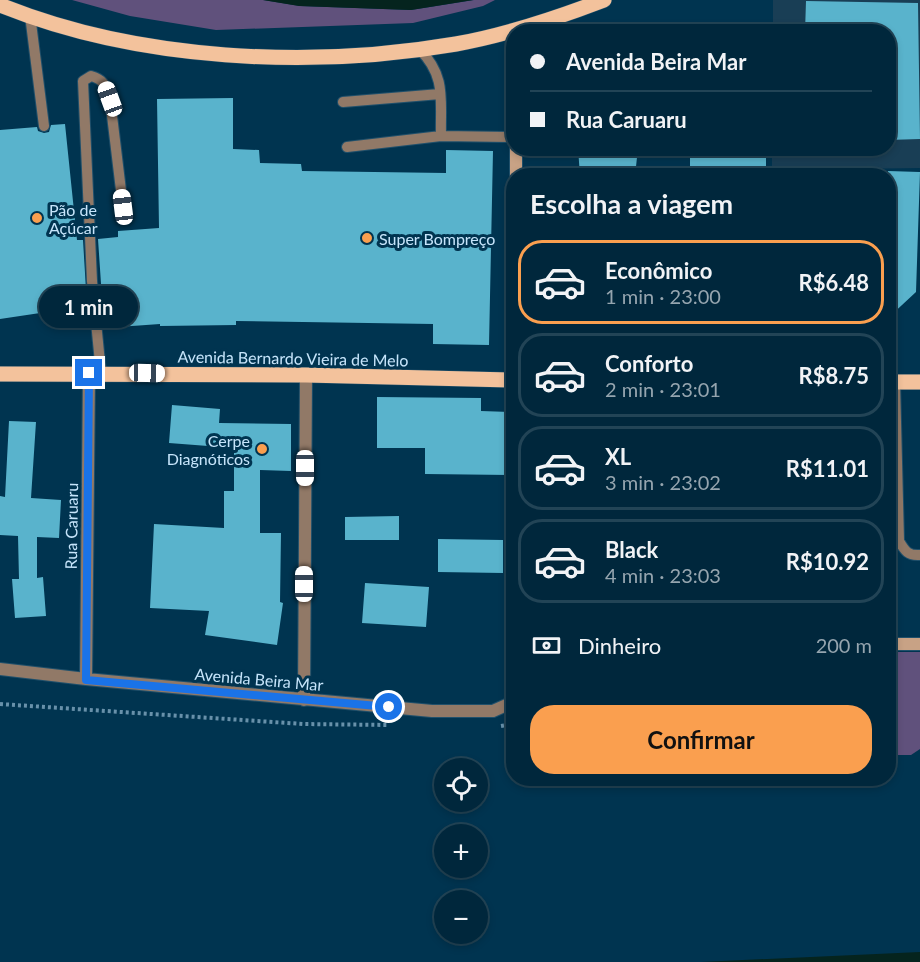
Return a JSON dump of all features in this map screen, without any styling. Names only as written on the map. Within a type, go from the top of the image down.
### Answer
[{"type":"main road","points":[[530,24],[604,0]]},
{"type":"main road","points":[[0,5],[76,30],[117,40],[218,54],[355,56],[456,44],[506,32]]},
{"type":"main road","name":"Avenida Bernardo Vieira de Melo","points":[[0,374],[306,375],[506,380]]},
{"type":"main road","points":[[896,382],[920,382]]},
{"type":"main road","points":[[896,644],[920,644]]},
{"type":"street","name":"Rua Caruaru","points":[[86,680],[95,373]]},
{"type":"street","points":[[304,700],[306,375]]},
{"type":"street","name":"Avenida Beira Mar","points":[[0,669],[86,680],[432,711],[494,711],[506,705]]},
{"type":"lane","points":[[30,15],[44,126]]},
{"type":"lane","points":[[419,49],[435,68],[440,80],[441,136]]},
{"type":"lane","points":[[95,373],[82,81],[91,76],[100,79],[105,85],[110,99],[123,207]]},
{"type":"lane","points":[[343,102],[440,94]]},
{"type":"lane","points":[[347,147],[441,136],[506,137]]},
{"type":"lane","points":[[896,481],[899,541],[905,551],[912,556],[920,555]]},
{"type":"path","points":[[0,704],[303,724],[395,725]]},
{"type":"path","points":[[495,726],[506,725]]},
{"type":"shaded area","points":[[72,0],[263,0],[300,6],[411,10],[474,0],[495,0],[483,6],[413,23],[216,30],[130,16]]},
{"type":"shaded area","points":[[263,0],[473,0],[411,10],[299,6]]},
{"type":"shaded area","points":[[773,0],[920,0],[920,168],[772,168],[772,156],[896,156],[896,24],[773,24]]},
{"type":"shaded area","points":[[896,652],[920,652],[920,749],[911,755],[896,755]]},
{"type":"shaded area","points":[[920,952],[920,962],[701,962]]},
{"type":"building","points":[[806,1],[918,3],[920,139],[896,140],[896,24],[805,24]]},
{"type":"building","name":"Super Bompreço","points":[[233,98],[233,149],[259,150],[260,163],[301,164],[302,171],[446,173],[446,150],[493,151],[489,345],[433,344],[433,324],[236,321],[236,325],[160,326],[160,324],[104,328],[98,239],[118,237],[118,231],[159,228],[157,99]]},
{"type":"building","name":"Pão de Açúcar","points":[[65,124],[77,240],[83,240],[87,306],[0,319],[0,130],[37,127],[38,131],[44,133],[49,132],[51,125]]},
{"type":"building","points":[[579,156],[637,156],[636,168],[579,168]]},
{"type":"building","points":[[690,156],[766,156],[766,168],[690,168]]},
{"type":"building","points":[[896,171],[920,172],[916,292],[896,311]]},
{"type":"building","points":[[377,397],[481,398],[481,411],[506,412],[506,475],[425,474],[425,448],[377,448]]},
{"type":"building","points":[[172,405],[220,409],[219,423],[291,424],[291,471],[260,470],[260,533],[281,533],[280,602],[283,603],[277,645],[205,635],[209,611],[150,608],[154,524],[224,528],[224,491],[234,491],[234,448],[169,443]]},
{"type":"building","points":[[9,421],[36,422],[31,498],[61,500],[59,538],[37,537],[37,578],[43,577],[46,616],[15,618],[12,579],[19,579],[18,536],[0,535],[0,496],[5,497]]},
{"type":"building","points":[[399,516],[399,540],[345,540],[345,517]]},
{"type":"building","points":[[438,539],[503,540],[503,573],[438,572]]},
{"type":"building","points":[[365,583],[429,587],[426,627],[362,623]]},
{"type":"place","name":"Pão de Açúcar","points":[[37,218]]},
{"type":"place","name":"Super Bompreço","points":[[367,238]]},
{"type":"place","name":"Cerpe Diagnóticos","points":[[262,449]]},
{"type":"route","points":[[89,373],[86,680],[389,707]]}]
